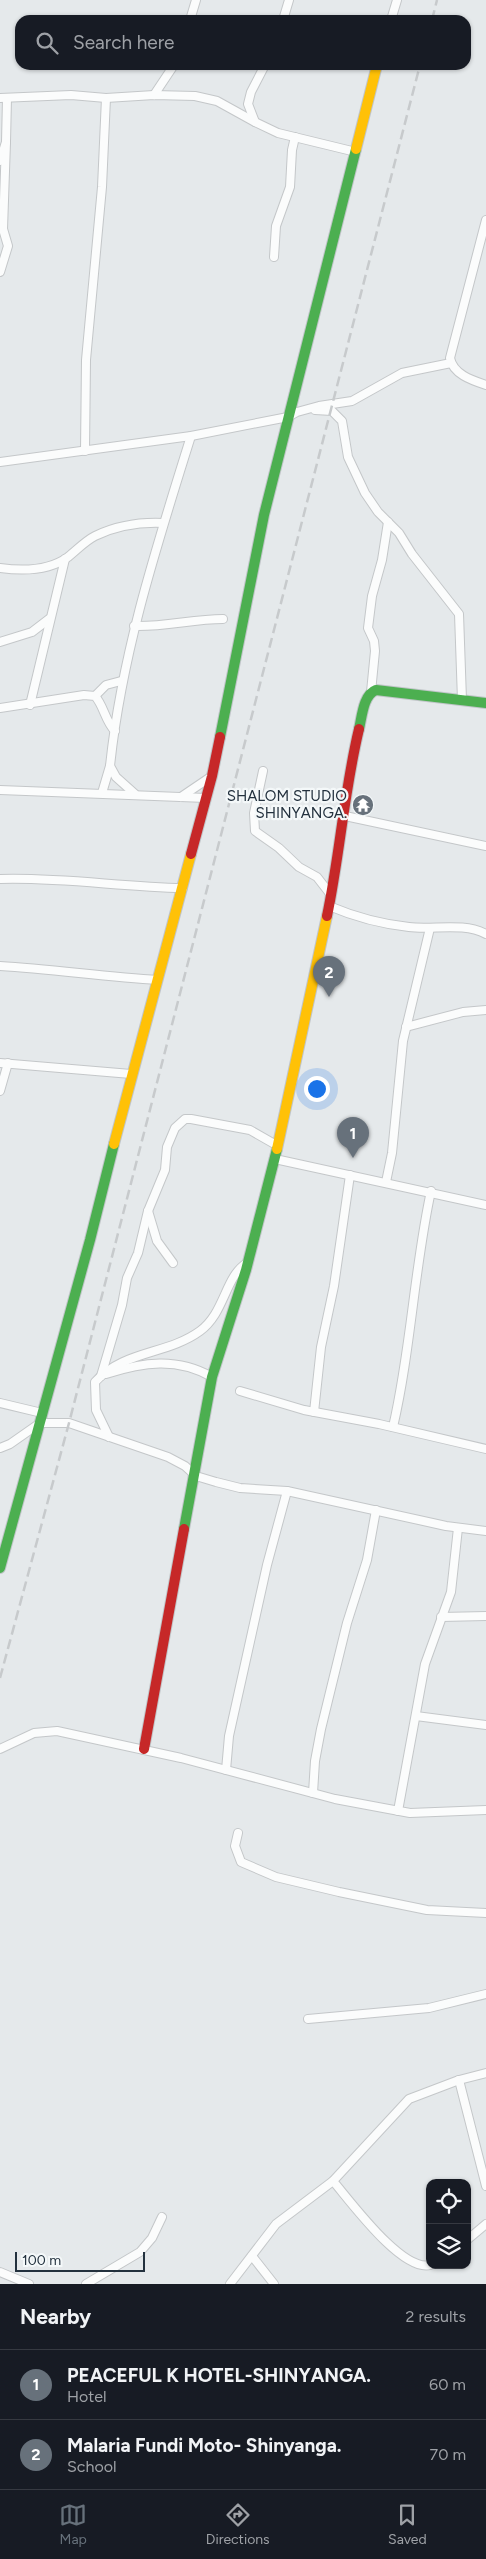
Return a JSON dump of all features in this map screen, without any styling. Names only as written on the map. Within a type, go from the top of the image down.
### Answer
[{"type":"street","points":[[192,15],[196,0]]},
{"type":"street","points":[[285,15],[290,0]]},
{"type":"street","points":[[392,15],[397,0]]},
{"type":"street","points":[[154,95],[171,70]]},
{"type":"street","points":[[255,122],[248,104],[251,92],[262,70]]},
{"type":"street","points":[[0,1568],[90,1240],[131,1074],[212,776],[264,515],[375,70]]},
{"type":"street","points":[[0,272],[8,246],[3,229],[6,142],[3,98],[71,95],[106,98],[154,95],[195,96],[217,101],[278,133],[356,152]]},
{"type":"street","points":[[85,451],[86,360],[102,187],[106,98]]},
{"type":"street","points":[[274,257],[276,226],[290,187],[292,150],[295,137]]},
{"type":"street","points":[[0,161],[6,142]]},
{"type":"street","points":[[486,220],[451,354],[451,363],[457,372],[486,385]]},
{"type":"street","points":[[0,462],[191,436],[288,417],[308,409],[352,401],[402,372],[451,363]]},
{"type":"street","points":[[308,409],[332,411],[342,421],[344,442],[354,470],[378,512],[400,533],[417,560],[459,614],[462,700]]},
{"type":"street","points":[[102,793],[110,766],[121,681],[134,626],[163,523],[191,436]]},
{"type":"street","points":[[144,1749],[158,1661],[196,1476],[212,1377],[247,1263],[275,1159],[329,906],[345,816],[350,765],[371,692],[375,651],[368,622],[388,522]]},
{"type":"street","points":[[0,568],[27,570],[49,566],[66,559],[88,540],[103,533],[133,523],[163,523]]},
{"type":"street","points":[[30,704],[66,559]]},
{"type":"street","points":[[0,642],[32,632],[51,617]]},
{"type":"street","points":[[134,626],[168,626],[201,619],[223,619]]},
{"type":"street","points":[[95,696],[106,685],[121,681]]},
{"type":"street","points":[[371,692],[376,690],[486,703]]},
{"type":"street","points":[[0,708],[84,695],[95,696],[106,719],[115,731]]},
{"type":"street","points":[[110,766],[116,777],[135,794]]},
{"type":"street","points":[[263,771],[254,813],[255,831],[279,848],[299,867],[317,876],[331,895]]},
{"type":"street","points":[[180,798],[212,776]]},
{"type":"street","points":[[0,790],[206,798]]},
{"type":"street","points":[[345,816],[486,846]]},
{"type":"street","points":[[0,879],[56,880],[137,888],[183,888]]},
{"type":"street","points":[[329,906],[360,918],[410,927],[461,928],[486,934]]},
{"type":"street","points":[[386,1182],[392,1153],[400,1059],[430,928]]},
{"type":"street","points":[[0,966],[101,977],[158,980]]},
{"type":"street","points":[[406,1027],[463,1012],[486,1010]]},
{"type":"street","points":[[0,1091],[4,1063],[131,1074]]},
{"type":"street","points":[[101,1376],[122,1306],[127,1278],[138,1252],[148,1211],[166,1170],[167,1147],[179,1123],[185,1119],[250,1130],[278,1146]]},
{"type":"street","points":[[275,1159],[431,1191],[486,1205]]},
{"type":"street","points":[[314,1412],[321,1347],[334,1286],[350,1175]]},
{"type":"street","points":[[392,1427],[402,1386],[417,1263],[431,1191]]},
{"type":"street","points":[[148,1211],[157,1241],[173,1263]]},
{"type":"street","points":[[109,1437],[96,1410],[95,1382],[124,1360],[182,1342],[201,1331],[214,1318],[234,1275],[247,1263]]},
{"type":"street","points":[[101,1376],[147,1363],[166,1362],[198,1369],[212,1377]]},
{"type":"street","points":[[240,1391],[314,1412],[392,1427],[486,1449]]},
{"type":"street","points":[[0,1403],[41,1418],[69,1423],[168,1457],[185,1466],[196,1476],[240,1488],[286,1492],[458,1528],[486,1531]]},
{"type":"street","points":[[0,1448],[10,1444],[41,1418]]},
{"type":"street","points":[[226,1770],[229,1736],[286,1492]]},
{"type":"street","points":[[313,1793],[315,1761],[321,1729],[348,1622],[367,1560],[376,1510]]},
{"type":"street","points":[[398,1811],[425,1664],[451,1592],[458,1528]]},
{"type":"street","points":[[441,1617],[486,1616]]},
{"type":"street","points":[[416,1716],[486,1725]]},
{"type":"street","points":[[0,1749],[26,1736],[45,1731],[83,1736],[144,1749],[313,1793],[398,1811],[410,1813],[486,1810]]},
{"type":"street","points":[[238,1833],[235,1846],[241,1862],[276,1877],[427,1910],[486,1913]]},
{"type":"street","points":[[308,2019],[420,2009],[486,1994]]},
{"type":"street","points":[[230,2284],[276,2224],[333,2182],[409,2099],[459,2080],[486,2073]]},
{"type":"street","points":[[459,2080],[486,2186]]},
{"type":"street","points":[[333,2182],[400,2255],[416,2264],[426,2265]]},
{"type":"street","points":[[86,2284],[140,2252],[152,2238],[162,2217]]},
{"type":"street","points":[[471,2237],[486,2224]]},
{"type":"street","points":[[252,2256],[274,2284]]},
{"type":"street","points":[[0,2272],[29,2284]]},
{"type":"railway","points":[[433,15],[437,0]]},
{"type":"railway","points":[[0,1678],[69,1423],[419,70]]},
{"type":"traffic: fast","points":[[220,737],[264,515],[356,149]]},
{"type":"traffic: fast","points":[[359,729],[366,701],[376,690],[486,703]]},
{"type":"traffic: fast","points":[[0,1568],[90,1240],[114,1144]]},
{"type":"traffic: fast","points":[[184,1529],[212,1377],[246,1270],[277,1149]]},
{"type":"traffic: slow","points":[[356,149],[376,70]]},
{"type":"traffic: slow","points":[[114,1144],[191,854]]},
{"type":"traffic: slow","points":[[277,1149],[327,916]]},
{"type":"traffic: jam","points":[[327,916],[359,729]]},
{"type":"traffic: jam","points":[[191,854],[212,776],[220,737]]},
{"type":"traffic: jam","points":[[144,1749],[184,1529]]},
{"type":"place","name":"SHALOM STUDIO SHINYANGA.","points":[[363,805]]},
{"type":"place","name":"Malaria Fundi Moto- Shinyanga.","points":[[329,997]]},
{"type":"place","name":"PEACEFUL K HOTEL-SHINYANGA.","points":[[353,1158]]}]
